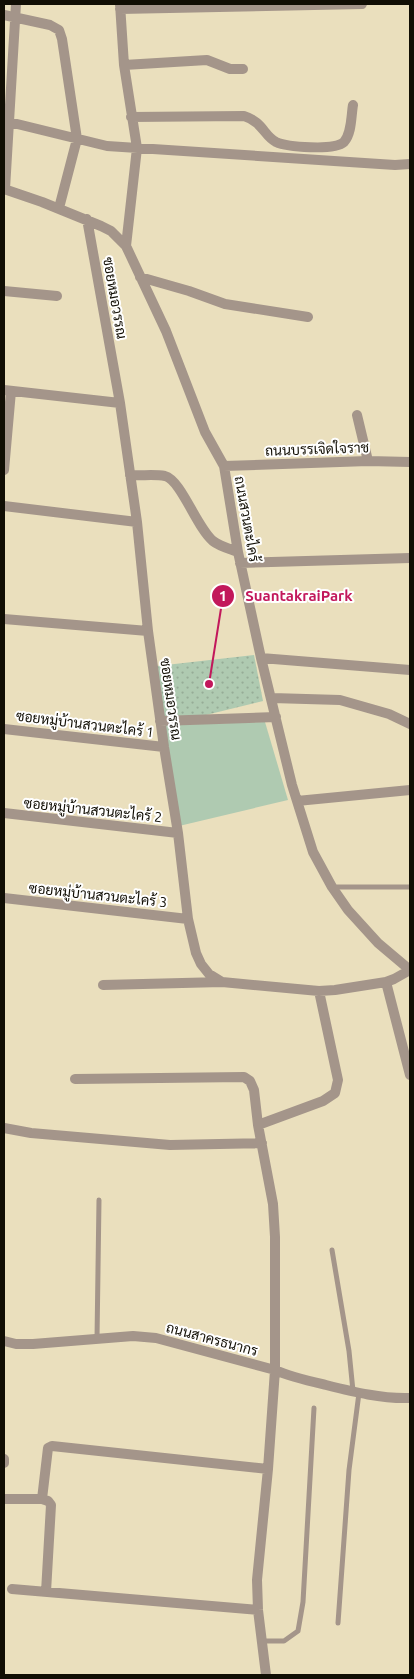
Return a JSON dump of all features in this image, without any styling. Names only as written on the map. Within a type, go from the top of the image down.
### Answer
[{"type":"street","points":[[4,189],[9,122],[8,56],[16,4]]},
{"type":"street","points":[[126,246],[137,148],[124,65],[120,6],[362,4]]},
{"type":"street","points":[[4,15],[50,24],[59,30],[78,139],[59,208]]},
{"type":"street","points":[[124,65],[206,60],[214,61],[230,69],[243,68]]},
{"type":"street","points":[[131,117],[244,116],[254,119],[274,141],[290,146],[335,145],[345,141],[349,132],[353,105]]},
{"type":"street","points":[[9,122],[107,146],[395,165],[410,164]]},
{"type":"street","points":[[300,158],[301,146]]},
{"type":"street","name":"ถนนสวนตะไคร้","points":[[4,189],[87,219],[111,231],[126,246],[166,331],[205,432],[224,466],[240,563],[261,658],[297,801],[313,852],[332,887],[348,910],[378,943],[410,970]]},
{"type":"street","name":"ซอยหมอวรรณ","points":[[87,219],[120,403],[137,522],[148,631],[178,833],[188,919],[196,953],[201,964],[209,974],[222,982]]},
{"type":"street","points":[[140,277],[189,290],[225,304],[308,317]]},
{"type":"street","points":[[4,291],[57,296]]},
{"type":"street","points":[[4,470],[8,390],[120,403]]},
{"type":"street","points":[[357,415],[368,461]]},
{"type":"street","name":"ถนนบรรเจิดใจราช","points":[[224,466],[368,461],[410,462]]},
{"type":"street","points":[[130,476],[166,476],[173,480],[190,510],[213,541],[238,552]]},
{"type":"street","points":[[4,506],[137,522]]},
{"type":"street","points":[[240,563],[410,558]]},
{"type":"street","points":[[4,619],[148,631]]},
{"type":"street","points":[[261,658],[410,670]]},
{"type":"street","points":[[272,698],[340,700],[389,714],[410,724]]},
{"type":"street","points":[[160,721],[276,717]]},
{"type":"street","name":"ซอยหมู่บ้านสวนตะไคร้ 1","points":[[4,729],[164,748]]},
{"type":"street","points":[[297,801],[410,790]]},
{"type":"street","name":"ซอยหมู่บ้านสวนตะไคร้ 2","points":[[4,813],[178,833]]},
{"type":"street","name":"ซอยหมู่บ้านสวนตะไคร้ 3","points":[[4,898],[188,919]]},
{"type":"street","points":[[103,985],[222,982],[319,991],[386,982],[410,970]]},
{"type":"street","points":[[386,982],[410,1076]]},
{"type":"street","points":[[258,1125],[323,1101],[335,1093],[338,1080],[319,991]]},
{"type":"street","points":[[75,1079],[244,1077],[250,1081],[254,1090],[258,1125],[272,1204],[275,1237],[275,1370],[258,1580],[258,1610],[266,1675]]},
{"type":"street","points":[[4,1128],[41,1134],[170,1145],[262,1143]]},
{"type":"street","name":"ถนนสาครธนากร","points":[[4,1341],[16,1344],[32,1344],[133,1336],[156,1338],[275,1370],[287,1375],[356,1392],[396,1398],[410,1398]]},
{"type":"street","points":[[42,1499],[46,1453],[48,1448],[52,1446],[268,1469]]},
{"type":"street","points":[[4,1499],[42,1499],[48,1501],[50,1505],[46,1592]]},
{"type":"street","points":[[12,1589],[258,1610]]},
{"type":"lane","points":[[332,887],[410,887]]},
{"type":"lane","points":[[98,1339],[99,1200]]},
{"type":"lane","points":[[332,1250],[356,1392],[338,1623]]},
{"type":"lane","points":[[262,1641],[284,1641],[298,1632],[303,1602],[314,1408]]},
{"type":"green space","points":[[254,655],[263,701],[165,725],[157,666]]},
{"type":"green space","points":[[265,722],[288,800],[179,826],[165,725]]},
{"type":"place","name":"SuantakraiPark","points":[[209,684]]}]
